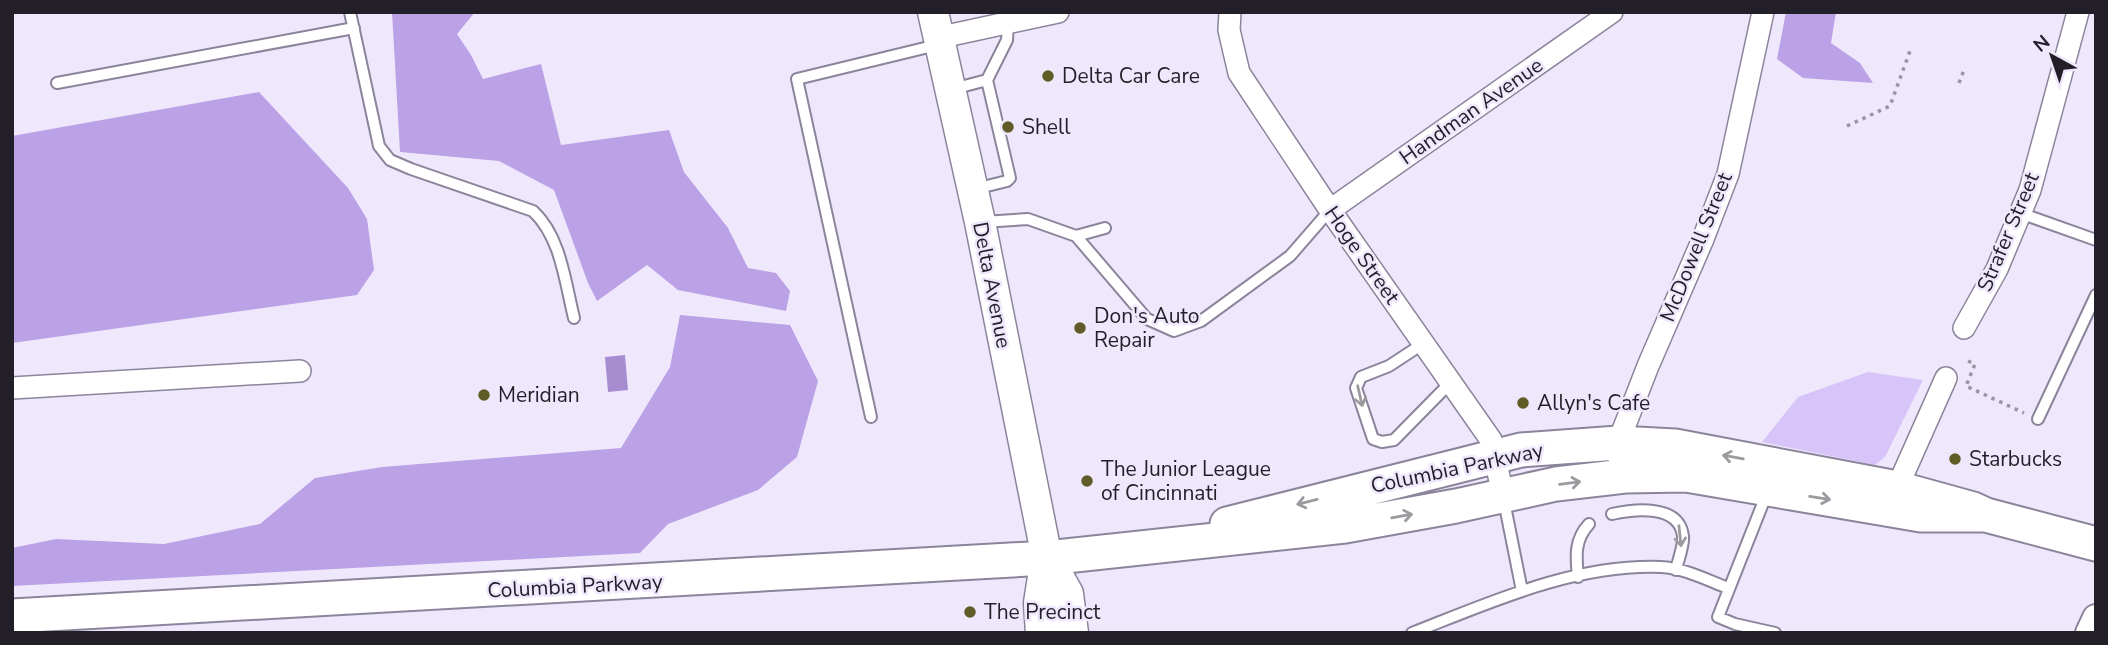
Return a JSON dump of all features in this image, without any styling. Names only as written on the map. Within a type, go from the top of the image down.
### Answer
[{"type":"highway","name":"Columbia Parkway","points":[[1137,550],[1258,514],[1521,450],[1618,443],[1675,446],[1773,477],[1921,515],[1986,515]]},
{"type":"highway","points":[[1310,530],[1390,491],[1488,470],[1496,457]]},
{"type":"highway","name":"Columbia Parkway","points":[[12,616],[1047,558],[1345,526],[1556,484],[1615,477],[1773,477],[1896,488],[2096,544]]},
{"type":"main road","name":"Delta Avenue","points":[[936,31],[980,222],[1047,558],[1067,594],[1072,633]]},
{"type":"main road","name":"Delta Avenue","points":[[1042,633],[1040,603],[1047,558]]},
{"type":"street","points":[[936,31],[1058,12]]},
{"type":"street","name":"Hoge Street","points":[[1230,12],[1229,30],[1239,73],[1330,210],[1491,440],[1503,495]]},
{"type":"street","name":"Handman Avenue","points":[[1330,210],[1612,12]]},
{"type":"street","name":"McDowell Street","points":[[1615,477],[1618,443],[1728,174],[1763,12]]},
{"type":"street","name":"Strafer Street","points":[[1964,328],[1997,269],[2030,190],[2078,12]]},
{"type":"street","points":[[12,388],[300,371]]},
{"type":"street","points":[[1896,488],[1946,378]]},
{"type":"street","points":[[2089,633],[2096,618]]},
{"type":"lane","points":[[351,12],[379,146],[390,160],[411,169],[533,211],[544,222],[554,240],[574,318]]},
{"type":"lane","points":[[972,190],[1010,178],[987,80],[1007,40],[996,21]]},
{"type":"lane","points":[[57,83],[354,28]]},
{"type":"lane","points":[[871,417],[797,79],[936,31]]},
{"type":"lane","points":[[949,90],[987,80]]},
{"type":"lane","points":[[980,222],[1028,219],[1076,236],[1147,319],[1174,331],[1200,321],[1290,256],[1330,210]]},
{"type":"lane","points":[[2020,213],[2096,240]]},
{"type":"lane","points":[[1076,236],[1105,228]]},
{"type":"lane","points":[[2038,419],[2096,295]]},
{"type":"lane","points":[[1424,343],[1389,366],[1361,377],[1356,388],[1373,439],[1382,442],[1394,440],[1451,382]]},
{"type":"lane","points":[[1773,477],[1718,617],[1735,624],[1775,633]]},
{"type":"lane","points":[[1503,495],[1522,591]]},
{"type":"lane","points":[[1612,514],[1631,510],[1655,512],[1669,515],[1678,522],[1683,537],[1676,569]]},
{"type":"lane","points":[[1578,577],[1576,552],[1579,538],[1589,524]]},
{"type":"lane","points":[[1412,633],[1522,591],[1605,570],[1662,567],[1676,569],[1728,588]]},
{"type":"path","points":[[1847,126],[1890,106],[1910,51]]},
{"type":"path","points":[[1959,83],[1965,67]]},
{"type":"path","points":[[1968,361],[1975,364],[1966,386],[2038,419]]},
{"type":"shaded area","points":[[392,12],[475,12],[457,34],[483,79],[541,64],[561,145],[669,130],[684,172],[728,228],[748,268],[776,273],[790,291],[786,311],[678,290],[647,265],[597,301],[554,190],[499,161],[400,152]]},
{"type":"shaded area","points":[[1786,12],[1836,12],[1831,43],[1860,63],[1873,83],[1803,78],[1777,59]]},
{"type":"shaded area","points":[[259,92],[348,188],[367,219],[374,270],[357,295],[12,343],[12,136]]},
{"type":"shaded area","points":[[680,315],[790,325],[818,381],[797,457],[758,490],[668,524],[640,553],[12,586],[12,548],[56,539],[164,544],[260,524],[315,478],[382,467],[621,448],[670,367]]},
{"type":"shaded area","points":[[625,355],[628,390],[608,392],[605,357]]},
{"type":"shaded area","points":[[1868,372],[1923,380],[1885,457],[1875,465],[1762,442],[1798,397]]},
{"type":"place","name":"Delta Car Care","points":[[1048,76]]},
{"type":"place","name":"Shell","points":[[1008,127]]},
{"type":"place","name":"Don's Auto Repair","points":[[1080,328]]},
{"type":"place","name":"Meridian","points":[[484,395]]},
{"type":"place","name":"Allyn's Cafe","points":[[1523,403]]},
{"type":"place","name":"Starbucks","points":[[1955,459]]},
{"type":"place","name":"The Junior League of Cincinnati","points":[[1087,481]]},
{"type":"place","name":"The Precinct","points":[[970,612]]}]
